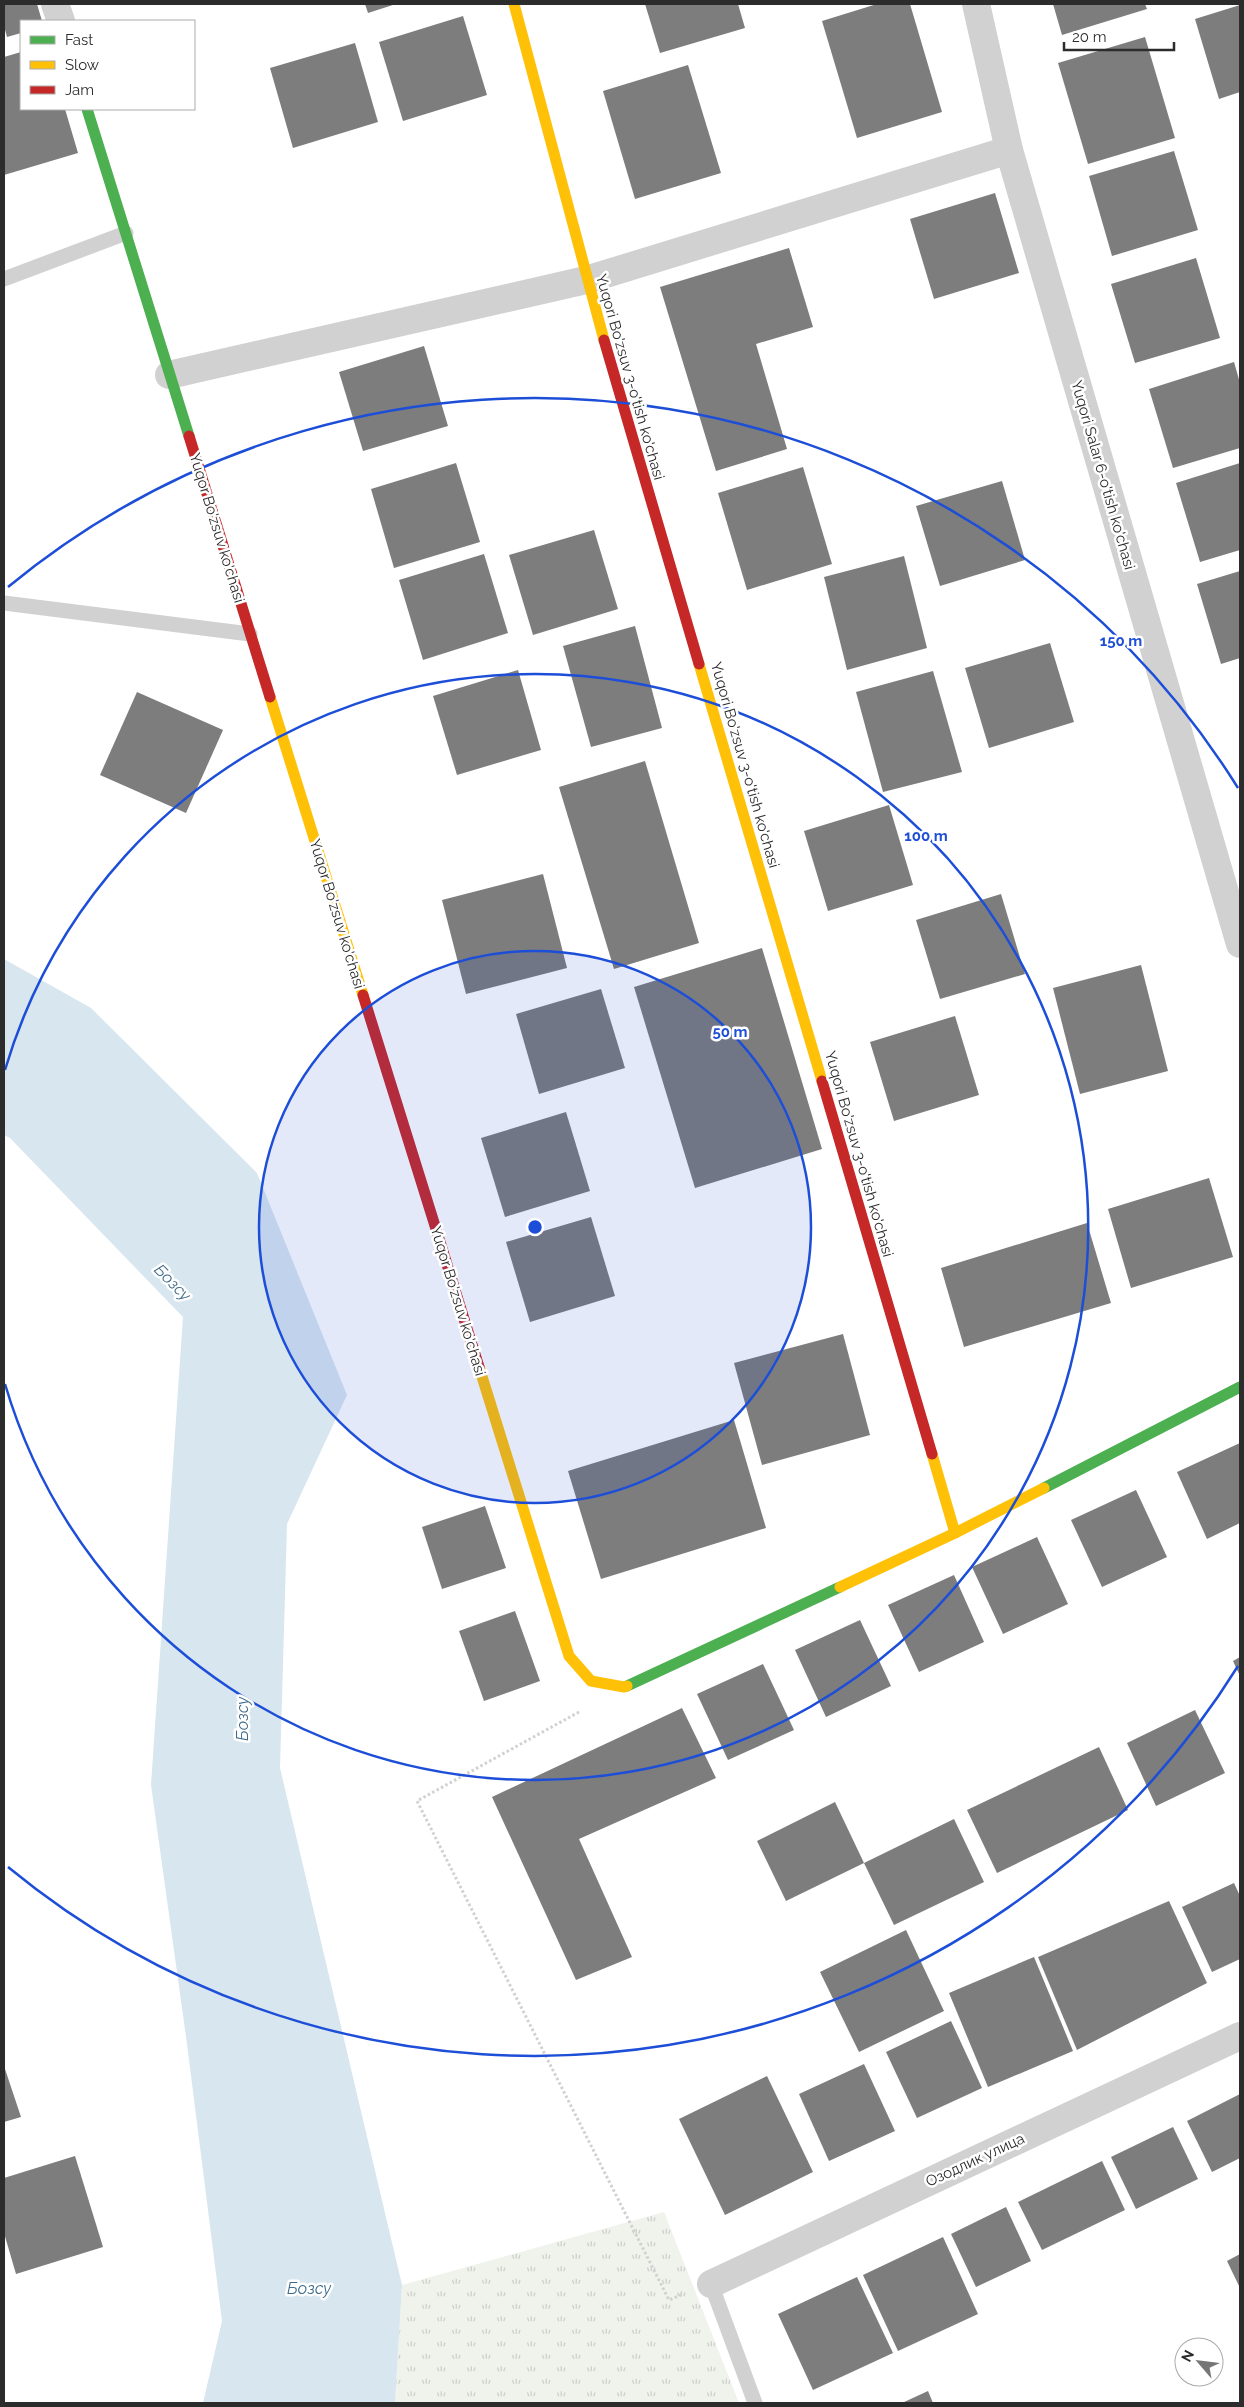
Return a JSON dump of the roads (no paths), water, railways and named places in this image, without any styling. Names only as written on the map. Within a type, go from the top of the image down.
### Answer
[{"type":"street","points":[[55,4],[60,20]]},
{"type":"street","name":"Yuqori Bo'zsuv 3-o'tish ko'chasi","points":[[514,4],[586,280],[955,1533]]},
{"type":"street","name":"Yuqori Salar 6-o'tish ko'chasi","points":[[976,4],[1009,150],[1240,944]]},
{"type":"street","name":"Yuqor Bo'zsuv ko'chasi","points":[[87,110],[569,1656],[591,1681],[624,1687],[955,1533]]},
{"type":"street","points":[[170,375],[586,280],[1009,150]]},
{"type":"street","points":[[955,1533],[1240,1387]]},
{"type":"street","name":"Озодлик улица","points":[[711,2284],[1240,2036]]},
{"type":"lane","points":[[4,279],[126,233]]},
{"type":"lane","points":[[4,603],[250,634]]},
{"type":"lane","points":[[711,2284],[755,2403]]},
{"type":"water","name":"Бозсу","points":[[4,959],[91,1008],[257,1173],[347,1395],[287,1524],[280,1768],[402,2285],[395,2403],[203,2403],[222,2321],[187,2044],[151,1785],[183,1317],[10,1138],[4,1135]]}]
